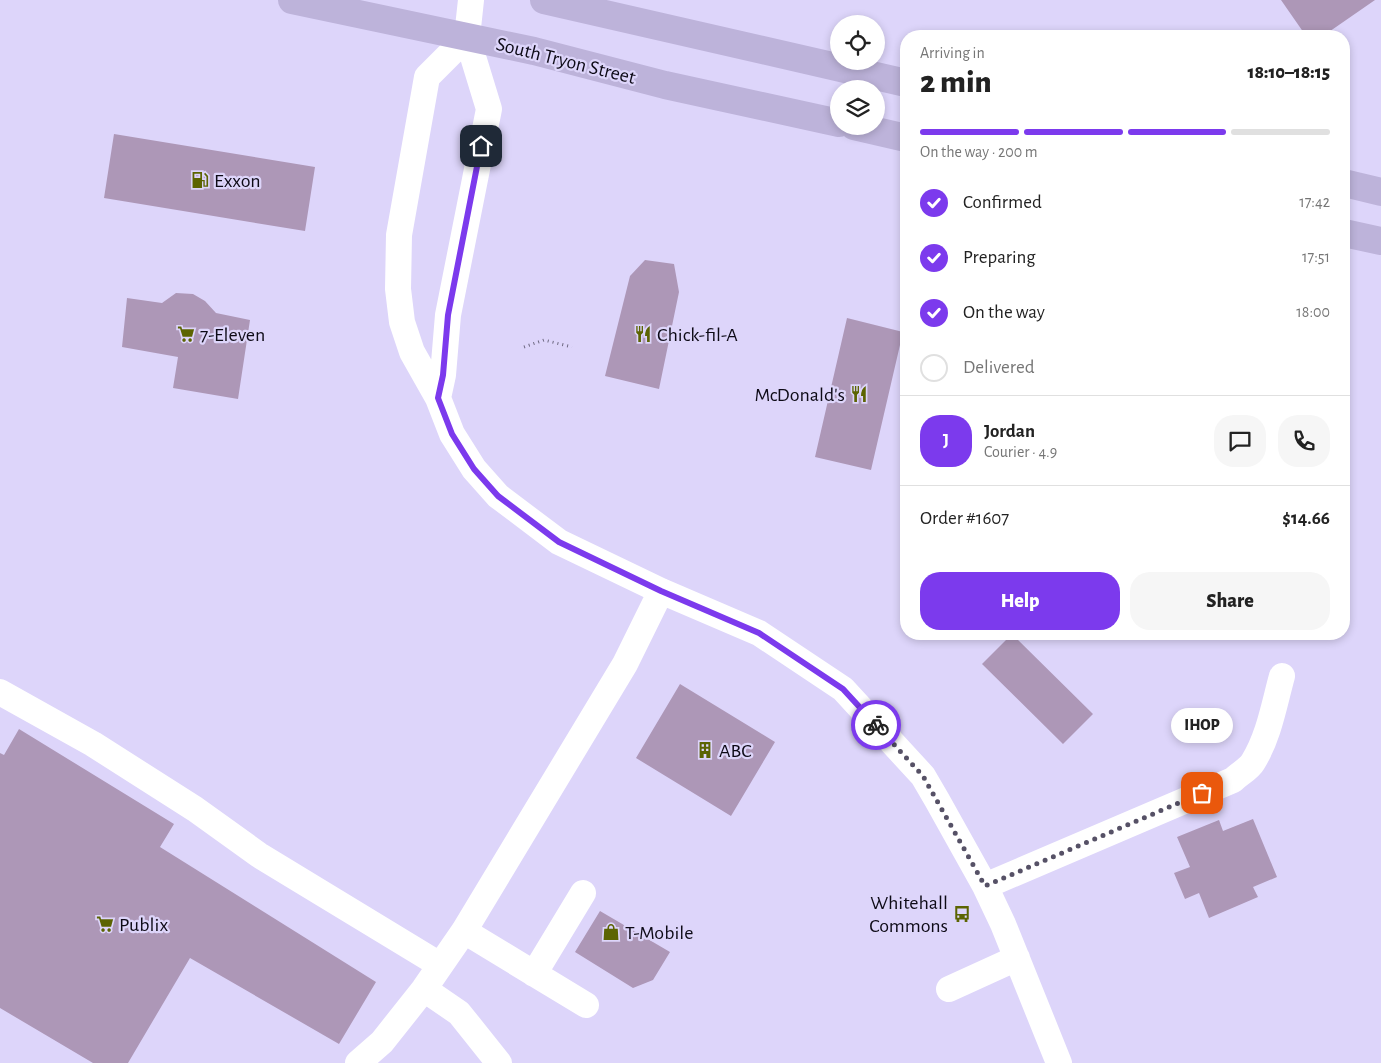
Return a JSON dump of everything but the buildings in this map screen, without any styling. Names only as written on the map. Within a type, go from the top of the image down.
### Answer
[{"type":"main road","name":"South Tryon Street","points":[[292,0],[534,51],[665,85],[830,121]]},
{"type":"main road","points":[[544,0],[900,82]]},
{"type":"main road","points":[[885,133],[900,137]]},
{"type":"main road","points":[[1350,184],[1381,192]]},
{"type":"main road","points":[[1350,234],[1381,241]]},
{"type":"street","points":[[438,398],[443,375],[448,315],[488,109],[467,36],[471,0]]},
{"type":"street","points":[[467,36],[427,77],[399,236],[398,289],[402,322],[412,352],[438,398],[456,441],[474,469],[498,496],[559,542],[661,591],[759,633],[843,689],[923,776],[985,886],[1017,958],[1059,1063]]},
{"type":"street","points":[[358,1063],[382,1042],[424,989],[464,931],[624,664],[661,591]]},
{"type":"street","points":[[985,886],[1233,780],[1253,763],[1267,733],[1282,676]]},
{"type":"street","points":[[0,692],[93,744],[195,809],[259,854],[440,965]]},
{"type":"street","points":[[534,974],[583,893]]},
{"type":"street","points":[[464,931],[586,1005]]},
{"type":"street","points":[[949,989],[1017,958]]},
{"type":"street","points":[[424,989],[459,1013],[499,1063]]},
{"type":"path","points":[[524,347],[544,340],[572,347]]},
{"type":"way so far","points":[[876,725],[923,776],[985,886],[1202,793]]},
{"type":"place","name":"Exxon","points":[[200,180]]},
{"type":"place","name":"7-Eleven","points":[[186,334]]},
{"type":"place","name":"Chick-fil-A","points":[[643,334]]},
{"type":"place","name":"McDonald's","points":[[859,394]]},
{"type":"place","name":"ABC","points":[[705,750]]},
{"type":"place","name":"IHOP","points":[[1202,793]]},
{"type":"place","name":"Whitehall Commons","points":[[962,914]]},
{"type":"place","name":"Publix","points":[[105,924]]},
{"type":"place","name":"T-Mobile","points":[[611,932]]},
{"type":"route","points":[[481,146],[448,315],[443,375],[438,398],[452,434],[474,469],[498,496],[559,542],[661,591],[759,633],[843,689],[876,725]]}]
